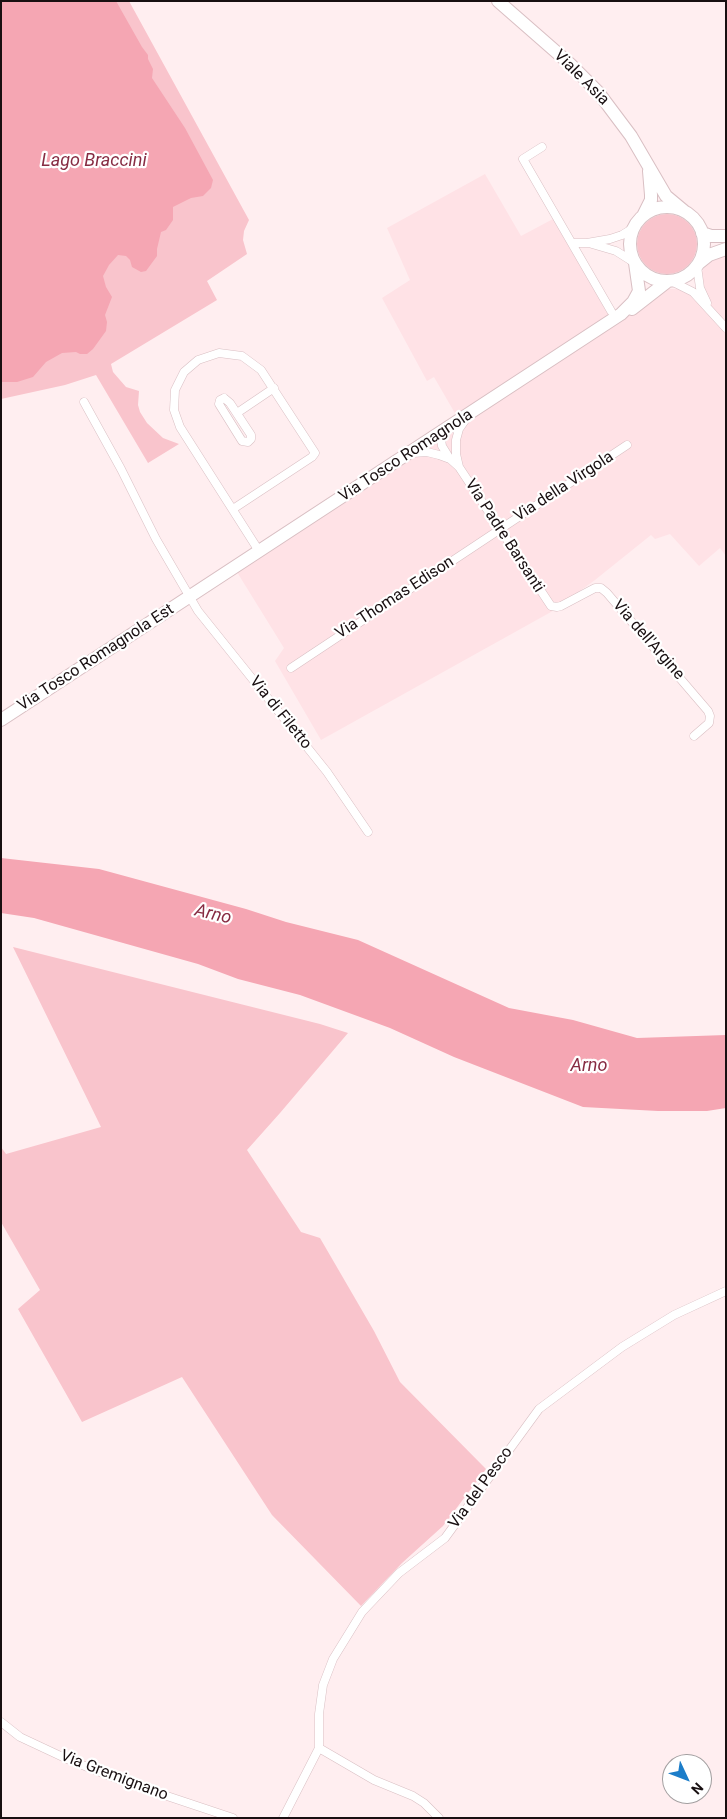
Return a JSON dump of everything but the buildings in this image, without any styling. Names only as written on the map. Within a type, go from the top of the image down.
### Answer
[{"type":"main road","name":"Viale Asia","points":[[498,1],[570,64],[598,92],[631,136],[666,196],[684,212]]},
{"type":"main road","points":[[649,168],[651,200],[639,222],[630,245],[635,263],[644,273],[651,278],[670,281],[683,277],[705,257],[726,249]]},
{"type":"main road","points":[[639,222],[653,210],[665,208],[684,212],[697,223],[702,233],[704,248],[698,264]]},
{"type":"main road","points":[[702,233],[716,237],[726,236]]},
{"type":"main road","name":"Via Tosco Romagnola","points":[[190,596],[471,413],[633,302],[638,294],[639,283],[635,263]]},
{"type":"main road","name":"Via Tosco Romagnola","points":[[616,312],[634,308],[670,281]]},
{"type":"main road","name":"Via Tosco Romagnola Est","points":[[1,720],[190,596]]},
{"type":"street","points":[[542,147],[523,159],[572,243],[616,312]]},
{"type":"street","points":[[572,243],[588,243],[618,237],[639,222]]},
{"type":"street","points":[[588,243],[616,251],[635,263]]},
{"type":"street","points":[[698,264],[700,288],[712,312]]},
{"type":"street","points":[[670,281],[690,290],[726,328]]},
{"type":"street","points":[[234,510],[315,454],[262,372],[249,360],[238,355],[226,353],[213,354],[198,360],[187,369],[176,386],[174,407],[178,424],[259,551]]},
{"type":"street","points":[[237,413],[274,388]]},
{"type":"street","points":[[227,399],[237,413],[251,435],[251,439],[248,442],[242,440],[219,404],[220,400],[227,399]]},
{"type":"street","name":"Via di Filetto","points":[[84,402],[156,539],[206,621],[327,772],[368,832]]},
{"type":"street","name":"Via Padre Barsanti","points":[[459,466],[456,446],[459,429],[471,413]]},
{"type":"street","points":[[440,433],[452,440],[456,446]]},
{"type":"street","name":"Via Padre Barsanti","points":[[440,433],[442,446],[450,459]]},
{"type":"street","name":"Via della Virgola","points":[[500,529],[627,445]]},
{"type":"street","name":"Via Padre Barsanti","points":[[409,454],[421,452],[434,453],[450,459],[459,466],[550,605]]},
{"type":"street","name":"Via Thomas Edison","points":[[291,668],[500,529]]},
{"type":"street","name":"Via dell'Argine","points":[[550,605],[561,606],[592,589],[599,588],[604,590],[708,711],[710,720],[708,725],[694,736]]},
{"type":"street","name":"Via del Pesco","points":[[318,1748],[319,1714],[324,1685],[333,1659],[362,1612],[399,1574],[445,1538],[539,1409],[622,1347],[674,1315],[726,1291]]},
{"type":"street","name":"Via Gremignano","points":[[1,1722],[20,1736],[67,1759],[128,1783],[233,1818]]},
{"type":"street","points":[[283,1818],[318,1748],[374,1780],[413,1796],[424,1803],[439,1818]]},
{"type":"shaded area","name":"Lago Braccini","points":[[1,1],[129,1],[249,220],[244,231],[243,240],[247,254],[207,281],[217,300],[111,364],[113,372],[126,387],[139,391],[138,405],[147,423],[163,438],[179,444],[148,463],[96,375],[65,385],[1,399]]},
{"type":"shaded area","points":[[485,174],[521,236],[553,219],[615,326],[666,289],[679,289],[702,298],[701,273],[708,262],[726,253],[726,556],[720,548],[699,566],[670,534],[655,539],[651,535],[551,612],[321,740],[275,661],[284,648],[232,564],[456,415],[434,377],[427,381],[382,298],[410,280],[387,228]]},
{"type":"shaded area","points":[[661,214],[673,214],[684,219],[692,227],[697,238],[695,256],[684,269],[673,274],[661,274],[650,269],[642,261],[637,250],[637,238],[642,227],[650,219]]},
{"type":"shaded area","points":[[13,947],[320,1024],[348,1033],[247,1150],[301,1232],[320,1238],[374,1331],[400,1382],[486,1469],[443,1526],[402,1563],[361,1606],[272,1515],[182,1377],[82,1422],[18,1309],[40,1290],[1,1222],[1,1147],[6,1154],[101,1127]]},
{"type":"water","name":"Lago Braccini","points":[[1,1],[116,1],[148,55],[153,69],[152,78],[185,128],[213,180],[211,188],[203,196],[191,198],[173,207],[173,220],[166,230],[161,232],[157,256],[146,271],[141,272],[132,267],[130,260],[126,256],[118,255],[109,265],[103,276],[106,287],[112,297],[105,315],[107,322],[106,331],[93,349],[87,354],[76,352],[62,353],[46,362],[33,377],[17,382],[1,382]]},
{"type":"water","name":"Arno","points":[[1,858],[99,869],[246,909],[286,922],[358,940],[509,1008],[573,1020],[637,1038],[726,1035],[726,1108],[707,1111],[658,1111],[583,1107],[454,1057],[390,1028],[300,995],[238,979],[198,964],[34,918],[1,913]]}]
